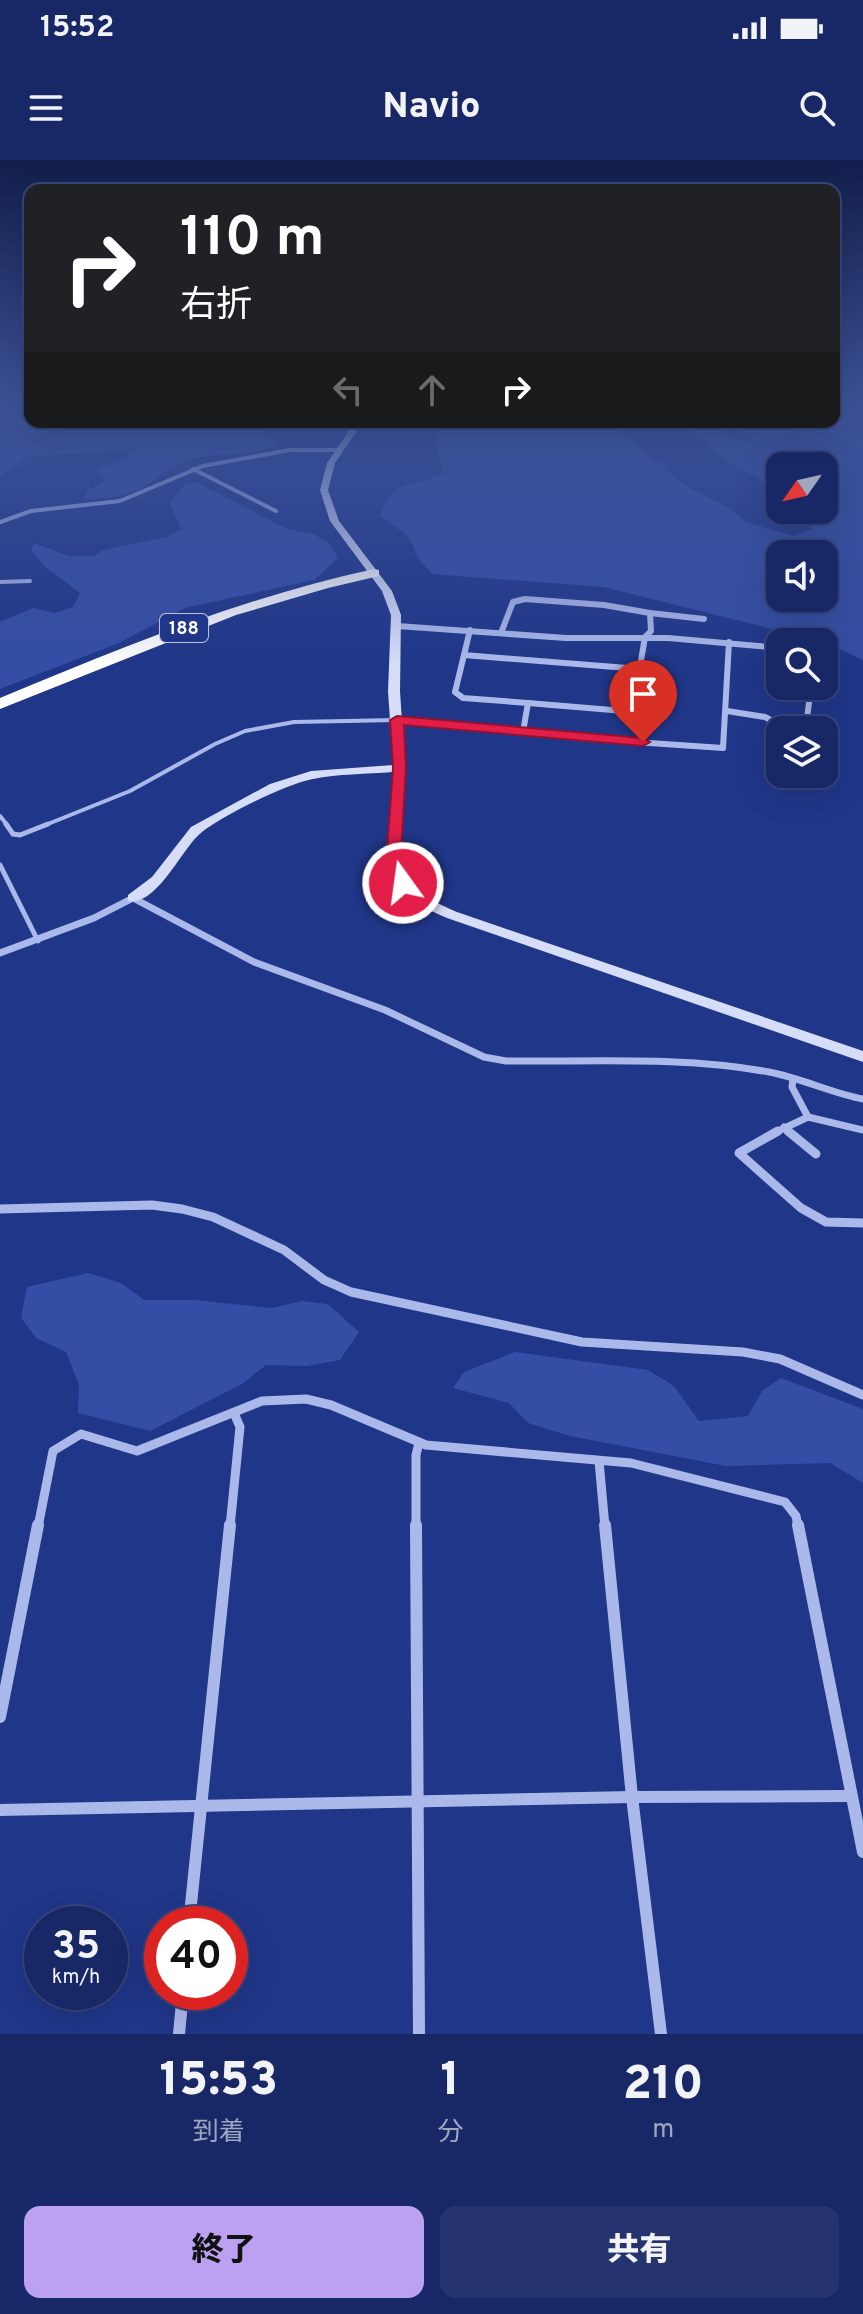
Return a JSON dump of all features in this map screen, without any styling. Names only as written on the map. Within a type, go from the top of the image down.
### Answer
[{"type":"highway","name":"188","points":[[0,704],[208,618],[273,597],[374,573]]},
{"type":"street","points":[[0,522],[31,511],[120,501],[146,491]]},
{"type":"street","points":[[237,491],[276,511]]},
{"type":"street","points":[[324,491],[328,507],[387,591],[396,615],[394,691],[399,768],[394,863],[403,883],[423,901],[452,915],[863,1057]]},
{"type":"street","points":[[0,582],[30,581]]},
{"type":"street","points":[[501,633],[513,602],[525,599],[604,605],[704,619]]},
{"type":"street","points":[[470,630],[455,692],[463,698],[624,711],[633,708],[645,637],[651,631],[650,613]]},
{"type":"street","points":[[397,626],[583,639],[645,637],[766,646]]},
{"type":"street","points":[[397,720],[723,748],[729,642]]},
{"type":"street","points":[[464,655],[640,669]]},
{"type":"street","points":[[523,732],[528,703]]},
{"type":"street","points":[[727,711],[766,718]]},
{"type":"street","points":[[0,953],[38,941],[133,898],[157,880],[196,830],[274,787],[311,775],[399,768]]},
{"type":"street","points":[[133,898],[254,962],[385,1010],[484,1057],[506,1061],[705,1064],[793,1079],[843,1096],[863,1099]]},
{"type":"street","points":[[793,1079],[792,1087],[808,1117]]},
{"type":"street","points":[[863,1130],[808,1117],[739,1153],[801,1208],[826,1222],[863,1223]]},
{"type":"street","points":[[784,1127],[816,1154]]},
{"type":"street","points":[[0,1209],[152,1205],[182,1209],[213,1217],[284,1250],[324,1280],[351,1292],[582,1342],[755,1354],[780,1359],[863,1395]]},
{"type":"street","points":[[0,1717],[53,1451],[81,1434],[137,1451],[262,1401],[306,1399],[331,1405],[419,1443],[498,1454],[631,1463],[785,1502],[796,1516],[863,1852]]},
{"type":"street","points":[[191,1906],[240,1427],[234,1413]]},
{"type":"street","points":[[419,1443],[416,1455],[419,2034]]},
{"type":"street","points":[[599,1461],[632,1797],[661,2034]]},
{"type":"street","points":[[0,1810],[632,1797],[850,1796]]},
{"type":"street","points":[[179,2034],[181,2010]]},
{"type":"lane","points":[[0,816],[13,834],[20,835],[101,805],[148,782],[205,747],[261,727],[296,722],[397,720]]},
{"type":"lane","points":[[0,865],[38,941]]},
{"type":"shaded area","points":[[86,491],[133,491],[111,497],[86,499]]},
{"type":"shaded area","points":[[179,491],[214,491],[287,529],[313,534],[329,543],[338,558],[314,580],[185,608],[119,643],[0,689],[0,622],[33,608],[54,613],[73,607],[80,593],[43,565],[31,550],[34,543],[69,556],[94,556],[103,550],[168,537],[181,529],[170,503]]},
{"type":"shaded area","points":[[394,491],[697,491],[729,508],[746,522],[793,536],[812,529],[807,524],[838,524],[838,491],[863,491],[863,660],[838,648],[838,628],[768,628],[604,587],[432,574],[420,561],[408,536],[380,516]]},
{"type":"shaded area","points":[[88,1273],[121,1283],[144,1300],[194,1300],[272,1308],[302,1301],[328,1304],[359,1332],[340,1360],[307,1366],[266,1365],[242,1384],[150,1431],[78,1413],[79,1385],[66,1352],[36,1338],[21,1318],[27,1287]]},
{"type":"shaded area","points":[[515,1352],[648,1370],[674,1386],[699,1421],[748,1416],[763,1390],[781,1378],[863,1409],[863,1483],[830,1463],[726,1466],[570,1436],[528,1423],[509,1403],[453,1388],[464,1372]]},
{"type":"route","points":[[403,883],[397,873],[393,853],[399,768],[397,720],[643,742]]}]
